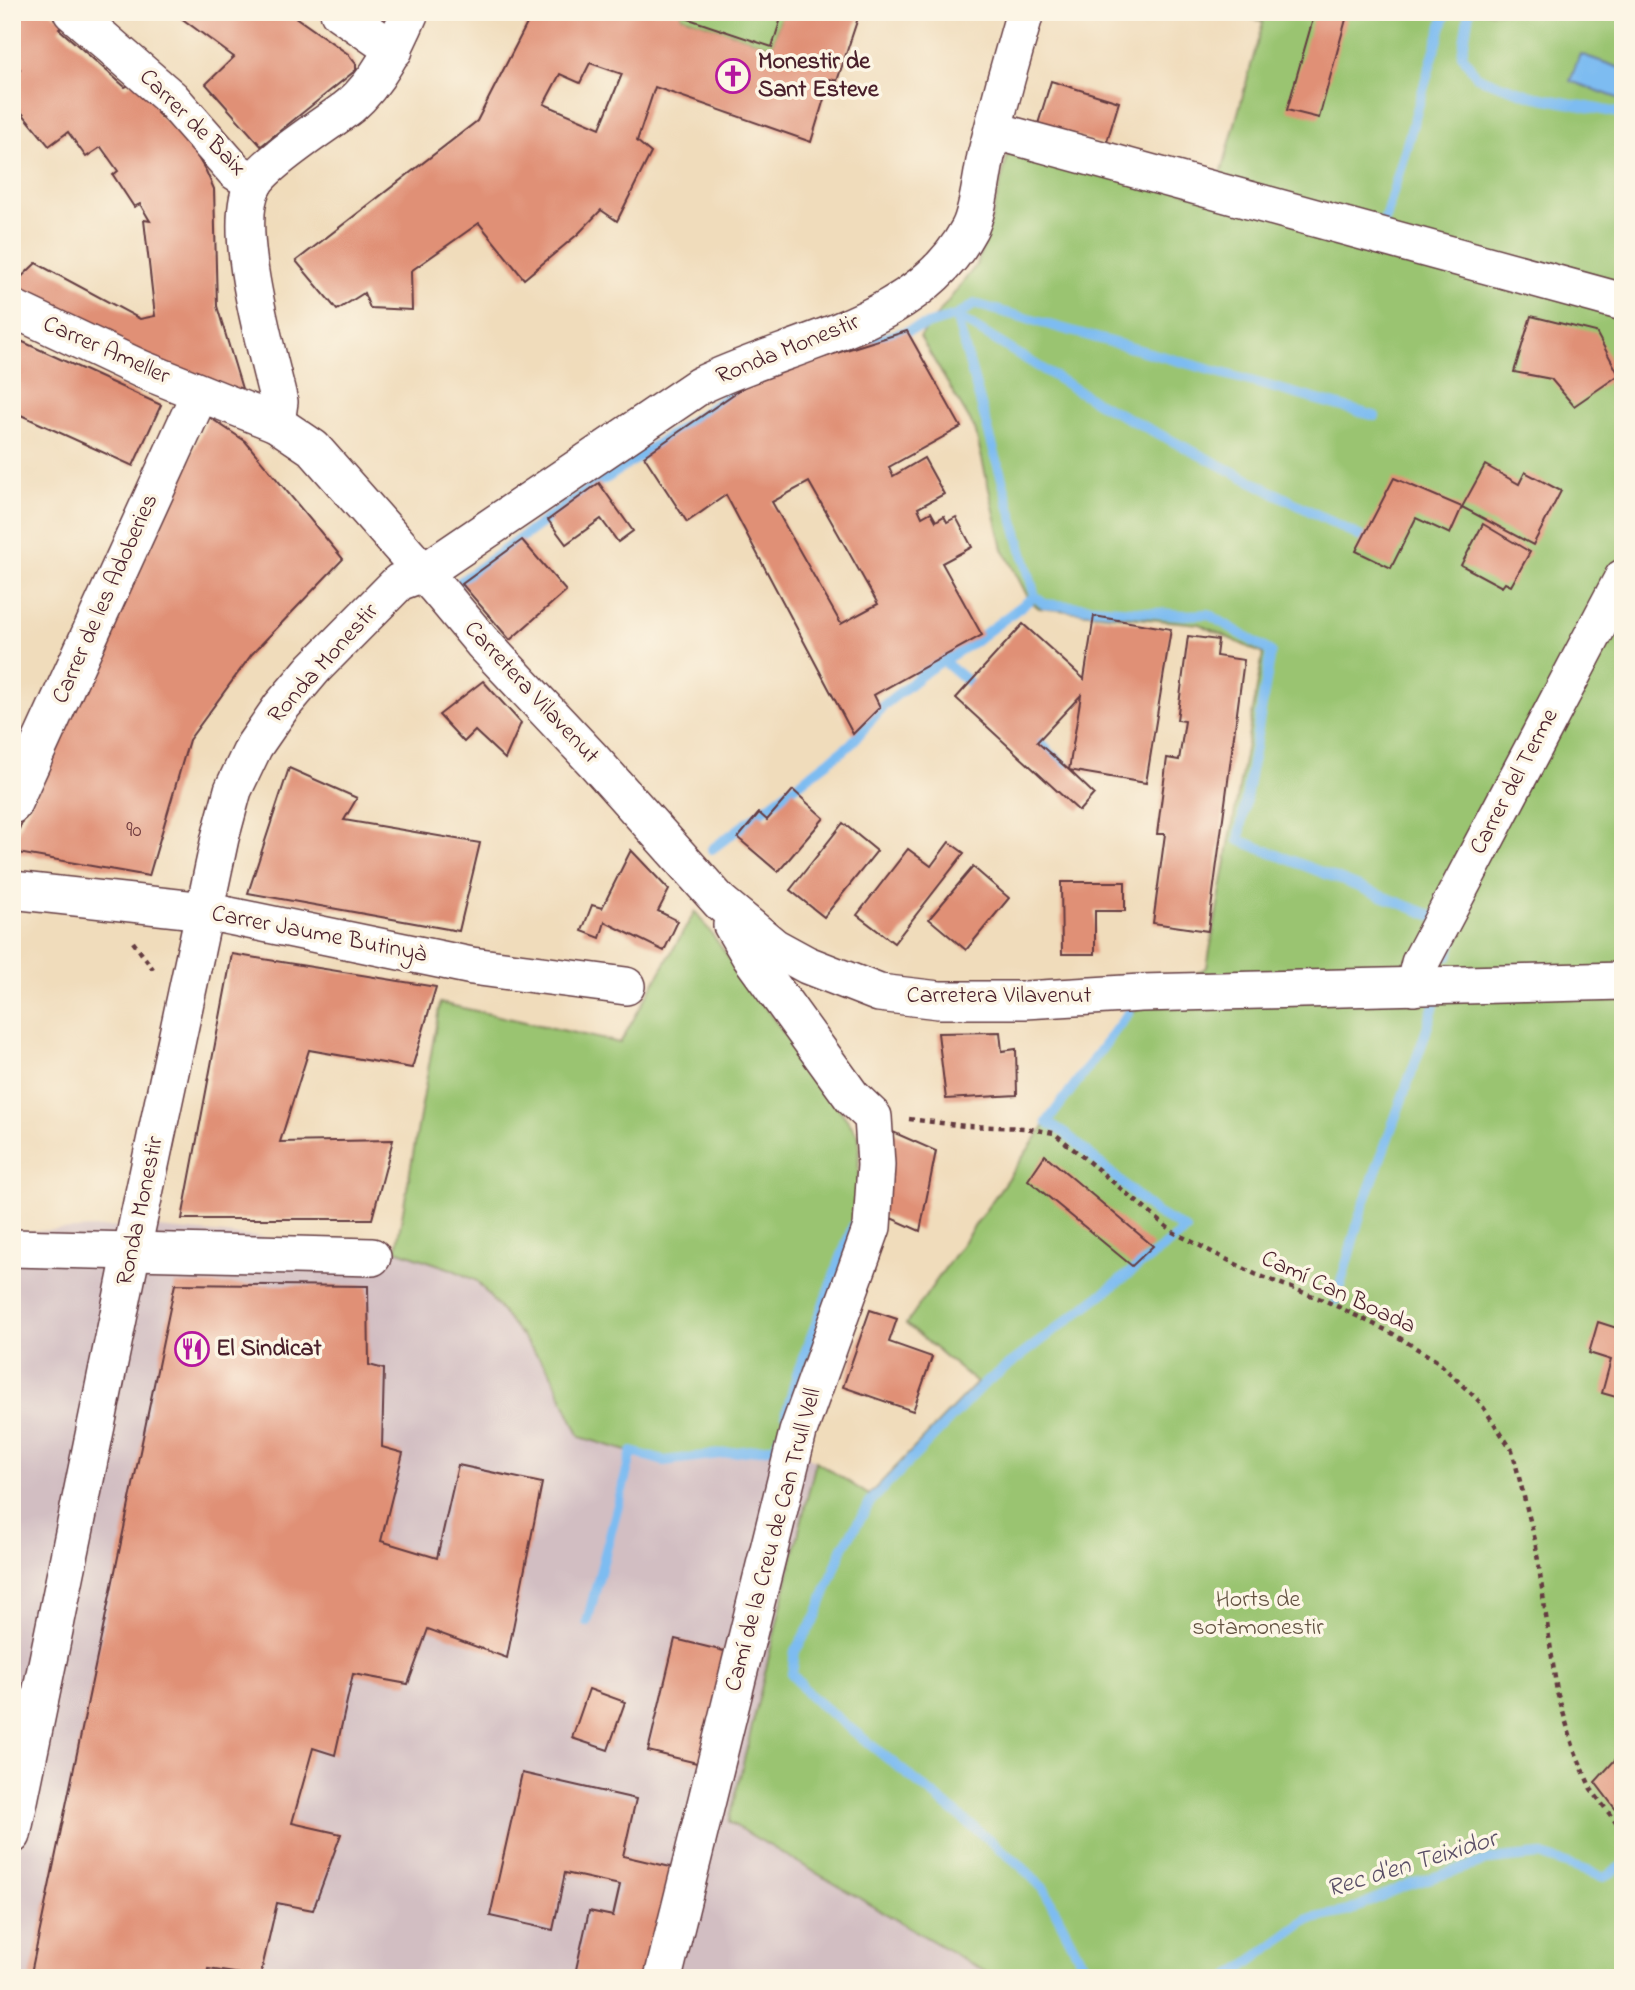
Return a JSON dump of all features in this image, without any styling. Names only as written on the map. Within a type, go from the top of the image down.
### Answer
[{"type":"street","name":"Carrer de Baix","points":[[72,12],[171,98],[235,171],[254,183],[246,216],[249,274],[279,402],[276,424]]},
{"type":"street","points":[[339,12],[394,50]]},
{"type":"street","points":[[254,183],[270,167],[353,103],[394,50],[410,12]]},
{"type":"street","name":"Ronda Monestir","points":[[12,1835],[205,911],[233,790],[254,746],[281,707],[314,668],[400,582],[424,573],[699,386],[727,372],[852,325],[898,304],[934,277],[970,228],[1025,12]]},
{"type":"street","points":[[993,134],[1007,134],[1623,302]]},
{"type":"street","name":"Carrer Ameller","points":[[12,308],[141,369],[276,424]]},
{"type":"street","name":"Carrer de les Adoberies","points":[[12,805],[200,393]]},
{"type":"street","name":"Carretera Vilavenut","points":[[276,424],[313,449],[482,642],[593,760],[720,902],[774,947],[807,965],[879,993],[939,1000],[1025,1000],[1141,993],[1623,981]]},
{"type":"street","name":"Carrer del Terme","points":[[1414,987],[1420,963],[1623,578]]},
{"type":"street","name":"Carrer Jaume Butinyà","points":[[12,890],[205,911],[472,965],[626,986]]},
{"type":"street","points":[[720,902],[750,956],[852,1097],[873,1117]]},
{"type":"street","name":"Camí de la Creu de Can Trull Vell","points":[[663,1978],[798,1432],[872,1227],[876,1165],[873,1117]]},
{"type":"street","points":[[12,1248],[372,1257]]},
{"type":"path","points":[[132,941],[161,979],[189,985]]},
{"type":"path","name":"Camí Can Boada","points":[[873,1117],[965,1126],[1026,1128],[1054,1133],[1173,1232],[1255,1274],[1326,1301],[1390,1332],[1437,1361],[1479,1401],[1513,1450],[1535,1540],[1557,1692],[1574,1749],[1591,1789],[1623,1832]]},
{"type":"shaded area","points":[[137,1226],[396,1250],[451,1269],[477,1281],[550,1371],[580,1437],[657,1460],[782,1443],[816,1461],[729,1822],[996,1978],[12,1978],[12,1232]]},
{"type":"green space","points":[[681,12],[783,12],[772,47],[680,16]]},
{"type":"green space","name":"Horts de sotamonestir","points":[[1231,12],[1623,12],[1623,1978],[996,1978],[729,1822],[816,1461],[869,1495],[977,1383],[906,1324],[1045,1125],[1134,1011],[1207,967],[1263,654],[1199,624],[1039,608],[1030,601],[1003,549],[975,429],[920,337],[977,264],[989,230],[1010,145],[1214,200],[1263,22]]},
{"type":"green space","points":[[695,911],[859,1136],[858,1208],[782,1443],[657,1460],[580,1437],[550,1371],[477,1281],[396,1250],[440,1003],[620,1043]]},
{"type":"water","points":[[1580,54],[1623,69],[1623,91],[1620,99],[1570,81]]},
{"type":"building","points":[[12,12],[50,12],[67,22],[59,29],[125,87],[137,81],[162,108],[157,113],[189,143],[214,189],[217,306],[243,392],[221,393],[12,293],[12,286],[36,263],[140,319],[155,316],[144,220],[150,221],[140,204],[134,207],[113,175],[118,171],[101,147],[86,157],[68,132],[49,146],[14,103],[12,104],[12,78],[20,69],[12,62]]},
{"type":"building","points":[[173,12],[288,12],[348,54],[356,64],[356,70],[261,146],[206,84],[234,57]]},
{"type":"building","points":[[533,12],[681,12],[680,16],[772,47],[783,12],[860,12],[837,81],[830,79],[811,142],[655,87],[637,141],[651,153],[617,221],[601,210],[578,234],[524,279],[479,223],[411,271],[412,310],[370,308],[364,293],[337,310],[296,261],[477,121]],"holes":[[[590,63],[622,74],[600,128],[544,104],[560,74],[580,83]]]},
{"type":"building","points":[[1315,12],[1348,12],[1319,118],[1287,110]]},
{"type":"building","points":[[1051,81],[1119,102],[1106,145],[1038,124]]},
{"type":"building","points":[[1531,316],[1596,332],[1619,375],[1574,406],[1551,379],[1514,372]]},
{"type":"building","points":[[907,331],[961,427],[889,467],[893,476],[924,458],[944,494],[918,508],[922,517],[931,512],[936,521],[944,516],[947,522],[956,517],[972,547],[942,563],[982,635],[874,695],[880,707],[853,734],[726,495],[687,522],[644,456],[757,378]],"holes":[[[809,482],[878,604],[841,624],[772,502]]]},
{"type":"building","points":[[12,337],[161,405],[133,466],[12,411]]},
{"type":"building","points":[[209,417],[245,441],[343,559],[252,654],[189,740],[149,876],[12,852],[12,844]]},
{"type":"building","points":[[1485,465],[1519,484],[1525,472],[1561,491],[1533,545],[1462,507]]},
{"type":"building","points":[[1394,478],[1462,507],[1450,534],[1416,518],[1391,568],[1356,551]]},
{"type":"building","points":[[599,483],[633,531],[618,542],[601,519],[566,544],[548,520]]},
{"type":"building","points":[[1483,524],[1530,552],[1511,586],[1505,583],[1502,587],[1461,565]]},
{"type":"building","points":[[522,540],[566,591],[510,640],[462,584]]},
{"type":"building","points":[[1094,616],[1171,629],[1146,783],[1069,770],[1094,794],[1079,811],[956,698],[1023,624],[1084,679]],"holes":[[[1081,695],[1069,770],[1037,742]]]},
{"type":"building","points":[[1188,636],[1218,640],[1216,656],[1244,660],[1208,931],[1153,923],[1165,834],[1157,834],[1167,758],[1179,760],[1185,721],[1177,720]]},
{"type":"building","points":[[483,681],[521,723],[505,759],[475,731],[464,742],[439,715]]},
{"type":"building","points":[[289,768],[357,798],[344,820],[480,843],[459,931],[248,893]]},
{"type":"building","points":[[793,790],[824,818],[778,872],[738,838],[759,813],[767,820]]},
{"type":"building","points":[[843,823],[877,851],[824,917],[790,890]]},
{"type":"building","points":[[949,842],[964,853],[894,943],[857,915],[908,849],[931,866]]},
{"type":"building","points":[[631,850],[669,890],[658,911],[678,921],[664,951],[605,922],[600,938],[582,931],[592,905],[602,908]]},
{"type":"building","points":[[973,867],[1009,898],[966,950],[929,919]]},
{"type":"building","points":[[1061,882],[1125,882],[1125,911],[1095,911],[1095,954],[1062,954]]},
{"type":"building","points":[[232,954],[436,987],[412,1068],[309,1050],[280,1142],[393,1140],[372,1219],[182,1219]]},
{"type":"building","points":[[1000,1032],[1002,1051],[1016,1049],[1017,1095],[946,1099],[938,1033]]},
{"type":"building","points":[[886,1129],[936,1151],[920,1231],[875,1211]]},
{"type":"building","points":[[1045,1155],[1153,1246],[1132,1266],[1028,1180]]},
{"type":"building","points":[[175,1284],[368,1286],[369,1365],[384,1369],[382,1447],[403,1453],[381,1541],[437,1558],[458,1465],[542,1483],[507,1658],[428,1629],[408,1684],[353,1674],[335,1755],[313,1748],[292,1823],[341,1834],[313,1910],[277,1903],[260,1977],[208,1969],[206,1978],[30,1978]]},
{"type":"building","points":[[870,1310],[897,1319],[889,1342],[932,1357],[913,1411],[843,1387]]},
{"type":"building","points":[[1598,1322],[1623,1330],[1623,1399],[1602,1393],[1611,1360],[1589,1353]]},
{"type":"building","points":[[675,1639],[728,1652],[701,1764],[648,1751]]},
{"type":"building","points":[[589,1689],[625,1702],[608,1750],[572,1738]]},
{"type":"building","points":[[1623,1751],[1623,1819],[1595,1782]]},
{"type":"building","points":[[522,1773],[636,1799],[623,1856],[675,1868],[650,1978],[593,1978],[575,1974],[589,1911],[613,1916],[620,1885],[565,1873],[553,1930],[490,1916]]},
{"type":"waterway","points":[[1384,230],[1382,229],[1446,12]]},
{"type":"waterway","name":"Rec d'en Teixidor","points":[[1469,12],[1462,55],[1477,77],[1532,96],[1623,114]]},
{"type":"waterway","points":[[819,358],[956,316],[975,304],[1375,416]]},
{"type":"waterway","points":[[956,316],[1035,596],[1044,604],[1184,615],[1208,614],[1271,652],[1239,840],[1433,916]]},
{"type":"waterway","points":[[956,316],[1098,403],[1361,537]]},
{"type":"waterway","points":[[460,582],[598,482],[751,381]]},
{"type":"waterway","points":[[712,849],[850,745],[884,705],[928,670],[975,641],[1035,596]]},
{"type":"waterway","points":[[943,661],[981,692]]},
{"type":"waterway","points":[[1028,732],[1064,766]]},
{"type":"waterway","points":[[1448,956],[1456,929]]},
{"type":"waterway","points":[[1336,1300],[1361,1212],[1436,998]]},
{"type":"waterway","points":[[1095,1978],[1081,1961],[1044,1889],[1018,1863],[810,1696],[792,1674],[795,1651],[816,1617],[843,1547],[871,1501],[984,1384],[1186,1230],[1155,1212],[1065,1133],[1047,1122],[1129,1012]]},
{"type":"waterway","points":[[786,1415],[797,1374],[853,1226]]},
{"type":"waterway","points":[[587,1622],[632,1452],[664,1461],[775,1447],[781,1434]]},
{"type":"waterway","name":"Rec d'en Teixidor","points":[[1228,1978],[1307,1920],[1349,1911],[1402,1887],[1490,1860],[1540,1855],[1604,1877],[1622,1866]]},
{"type":"place","name":"Monestir de Sant Esteve","points":[[733,76]]},
{"type":"place","name":"El Sindicat","points":[[192,1349]]}]
